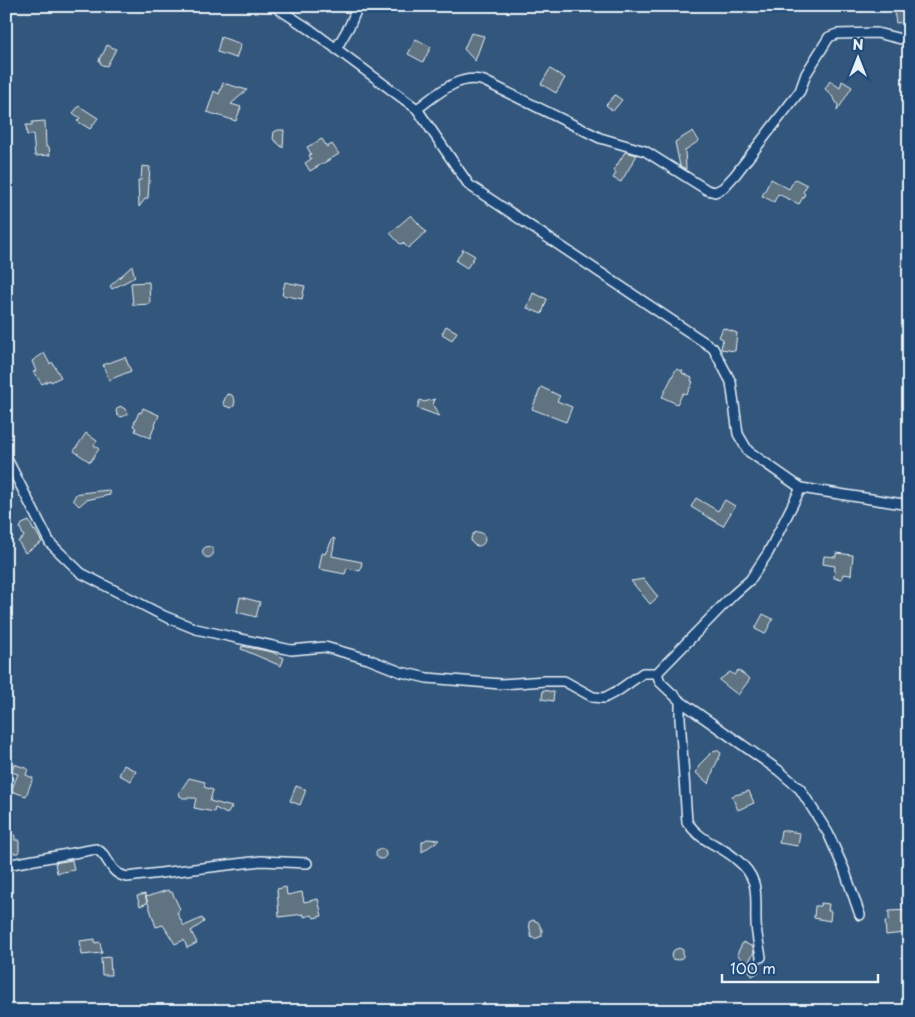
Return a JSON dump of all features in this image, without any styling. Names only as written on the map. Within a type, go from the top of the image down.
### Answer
[{"type":"street","points":[[274,6],[311,30],[417,109],[469,186],[713,348],[731,382],[738,434],[748,451],[801,488],[909,505]]},
{"type":"street","points":[[336,49],[350,25],[358,6]]},
{"type":"street","points":[[417,109],[449,86],[462,80],[474,78],[484,81],[600,138],[645,151],[707,190],[715,192],[723,188],[735,175],[800,91],[806,74],[829,37],[837,34],[877,33],[909,41]]},
{"type":"street","points":[[6,457],[50,543],[81,573],[164,616],[196,629],[291,650],[325,647],[368,658],[401,672],[427,678],[501,684],[546,681],[564,682],[594,697],[604,698],[643,673],[657,673],[750,580],[768,553],[801,488]]},
{"type":"street","points":[[657,673],[660,682],[680,701],[778,770],[800,789],[828,833],[844,869],[860,915]]},
{"type":"street","points":[[680,701],[688,822],[695,833],[737,859],[752,877],[756,888],[756,924],[761,957]]},
{"type":"street","points":[[6,865],[96,849],[100,851],[112,870],[119,876],[126,877],[261,862],[307,863]]},
{"type":"building","points":[[904,10],[906,22],[896,23],[894,11]]},
{"type":"building","points":[[471,33],[484,36],[475,61],[464,49]]},
{"type":"building","points":[[221,37],[241,44],[236,58],[217,52]]},
{"type":"building","points":[[416,39],[431,47],[423,62],[408,54]]},
{"type":"building","points":[[107,45],[116,49],[107,66],[102,65],[99,61]]},
{"type":"building","points":[[550,69],[565,78],[556,93],[541,84]]},
{"type":"building","points":[[830,81],[840,88],[842,81],[852,87],[837,111],[838,105],[825,89]]},
{"type":"building","points":[[223,83],[247,90],[231,104],[241,107],[236,121],[207,112],[214,91],[219,94]]},
{"type":"building","points":[[615,95],[622,100],[613,111],[606,105]]},
{"type":"building","points":[[79,106],[98,118],[90,129],[77,121],[80,118],[73,113]]},
{"type":"building","points":[[45,121],[46,147],[49,147],[50,155],[35,156],[33,134],[27,135],[26,125],[32,125],[32,122]]},
{"type":"building","points":[[284,130],[283,148],[273,139],[274,132]]},
{"type":"building","points":[[693,131],[699,141],[685,150],[686,169],[680,166],[675,142]]},
{"type":"building","points":[[322,139],[327,147],[332,144],[339,154],[310,171],[305,163],[311,159],[309,155],[311,154],[307,147]]},
{"type":"building","points":[[625,152],[637,155],[621,182],[613,178],[616,173],[614,170]]},
{"type":"building","points":[[142,166],[150,167],[148,198],[139,207],[138,180],[141,180]]},
{"type":"building","points":[[771,179],[789,189],[795,179],[807,185],[803,192],[805,194],[799,204],[778,194],[774,202],[762,196]]},
{"type":"building","points":[[411,215],[426,232],[408,248],[403,243],[400,244],[390,233]]},
{"type":"building","points":[[463,249],[475,256],[467,268],[456,261]]},
{"type":"building","points":[[132,266],[135,277],[112,289],[110,286]]},
{"type":"building","points":[[149,282],[150,304],[133,305],[131,283]]},
{"type":"building","points":[[285,282],[305,286],[302,299],[282,295]]},
{"type":"building","points":[[533,293],[547,299],[542,314],[527,308]]},
{"type":"building","points":[[446,326],[457,332],[452,340],[442,334]]},
{"type":"building","points":[[723,328],[737,333],[735,351],[721,349],[723,339],[719,337]]},
{"type":"building","points":[[44,353],[61,377],[42,384],[33,372],[36,371],[32,361]]},
{"type":"building","points":[[125,357],[131,371],[109,380],[103,365]]},
{"type":"building","points":[[676,369],[683,371],[682,373],[692,378],[691,381],[693,382],[687,394],[683,393],[677,404],[662,397]]},
{"type":"building","points":[[541,387],[560,396],[557,401],[572,407],[566,422],[532,409]]},
{"type":"building","points":[[227,394],[232,395],[235,401],[234,406],[231,408],[223,403]]},
{"type":"building","points":[[435,399],[433,405],[439,416],[417,408],[420,400],[424,402]]},
{"type":"building","points":[[120,406],[128,414],[122,417],[117,415],[116,410]]},
{"type":"building","points":[[143,408],[159,415],[150,438],[135,431],[136,428],[133,426],[139,412],[141,413]]},
{"type":"building","points":[[86,433],[97,441],[94,445],[99,449],[90,462],[74,451]]},
{"type":"building","points":[[109,490],[110,495],[86,500],[79,506],[73,500],[76,494]]},
{"type":"building","points":[[696,498],[718,511],[725,500],[735,506],[723,526],[691,507]]},
{"type":"building","points":[[29,521],[42,542],[25,553],[18,541],[24,537],[20,528],[22,524]]},
{"type":"building","points":[[475,532],[481,532],[485,539],[481,546],[475,546],[471,542],[471,536]]},
{"type":"building","points":[[333,538],[335,539],[332,556],[362,562],[360,571],[347,568],[345,574],[319,569],[322,553],[325,554]]},
{"type":"building","points":[[206,547],[210,547],[213,552],[212,556],[206,557],[203,554],[203,550]]},
{"type":"building","points":[[836,553],[853,555],[851,575],[843,574],[842,579],[834,578],[835,566],[823,564],[824,556],[836,557]]},
{"type":"building","points":[[644,579],[658,597],[650,604],[631,581]]},
{"type":"building","points":[[240,597],[260,602],[256,617],[237,612]]},
{"type":"building","points":[[763,614],[773,619],[765,634],[755,629]]},
{"type":"building","points":[[242,646],[272,652],[284,658],[281,666],[241,649]]},
{"type":"building","points":[[738,670],[750,679],[738,695],[719,680],[730,672],[734,675]]},
{"type":"building","points":[[543,690],[554,692],[553,701],[542,699]]},
{"type":"building","points":[[717,750],[721,753],[709,784],[696,773],[700,764],[713,751]]},
{"type":"building","points":[[14,764],[28,769],[26,775],[33,778],[26,796],[11,791],[18,774],[11,772]]},
{"type":"building","points":[[124,765],[136,771],[131,781],[119,775]]},
{"type":"building","points":[[189,778],[205,782],[204,787],[213,790],[210,801],[232,807],[227,814],[215,808],[214,812],[194,808],[196,798],[183,798],[180,796],[179,793]]},
{"type":"building","points":[[296,786],[306,790],[300,805],[290,801]]},
{"type":"building","points":[[749,791],[754,803],[738,810],[732,796]]},
{"type":"building","points":[[781,830],[800,833],[798,846],[779,843]]},
{"type":"building","points":[[6,835],[15,835],[15,840],[19,840],[19,853],[8,853]]},
{"type":"building","points":[[427,839],[439,840],[422,852],[422,842]]},
{"type":"building","points":[[379,849],[383,849],[386,854],[385,858],[379,859],[376,856],[376,852]]},
{"type":"building","points":[[72,860],[74,870],[57,873],[55,863]]},
{"type":"building","points":[[286,887],[287,895],[302,892],[304,902],[318,899],[322,916],[314,918],[312,915],[304,917],[304,914],[279,917],[277,889]]},
{"type":"building","points":[[168,890],[172,892],[180,909],[177,913],[184,926],[202,918],[204,922],[191,931],[197,943],[187,948],[184,940],[175,944],[163,925],[156,927],[146,897]]},
{"type":"building","points":[[145,894],[147,903],[140,906],[137,896]]},
{"type":"building","points":[[821,903],[829,904],[828,911],[831,911],[830,921],[814,918],[815,906],[820,906]]},
{"type":"building","points":[[909,910],[909,923],[903,923],[904,933],[886,935],[885,921],[889,920],[889,911]]},
{"type":"building","points":[[533,920],[538,922],[542,930],[542,936],[535,939],[531,937],[529,922]]},
{"type":"building","points":[[95,939],[95,943],[100,942],[102,953],[82,955],[80,941]]},
{"type":"building","points":[[743,942],[753,947],[754,952],[747,965],[737,954]]},
{"type":"building","points":[[679,948],[683,950],[683,957],[678,960],[672,959],[671,955],[674,950]]},
{"type":"building","points":[[110,957],[111,975],[102,975],[101,958]]},
{"type":"building","points":[[753,962],[759,972],[752,976],[746,966]]}]
